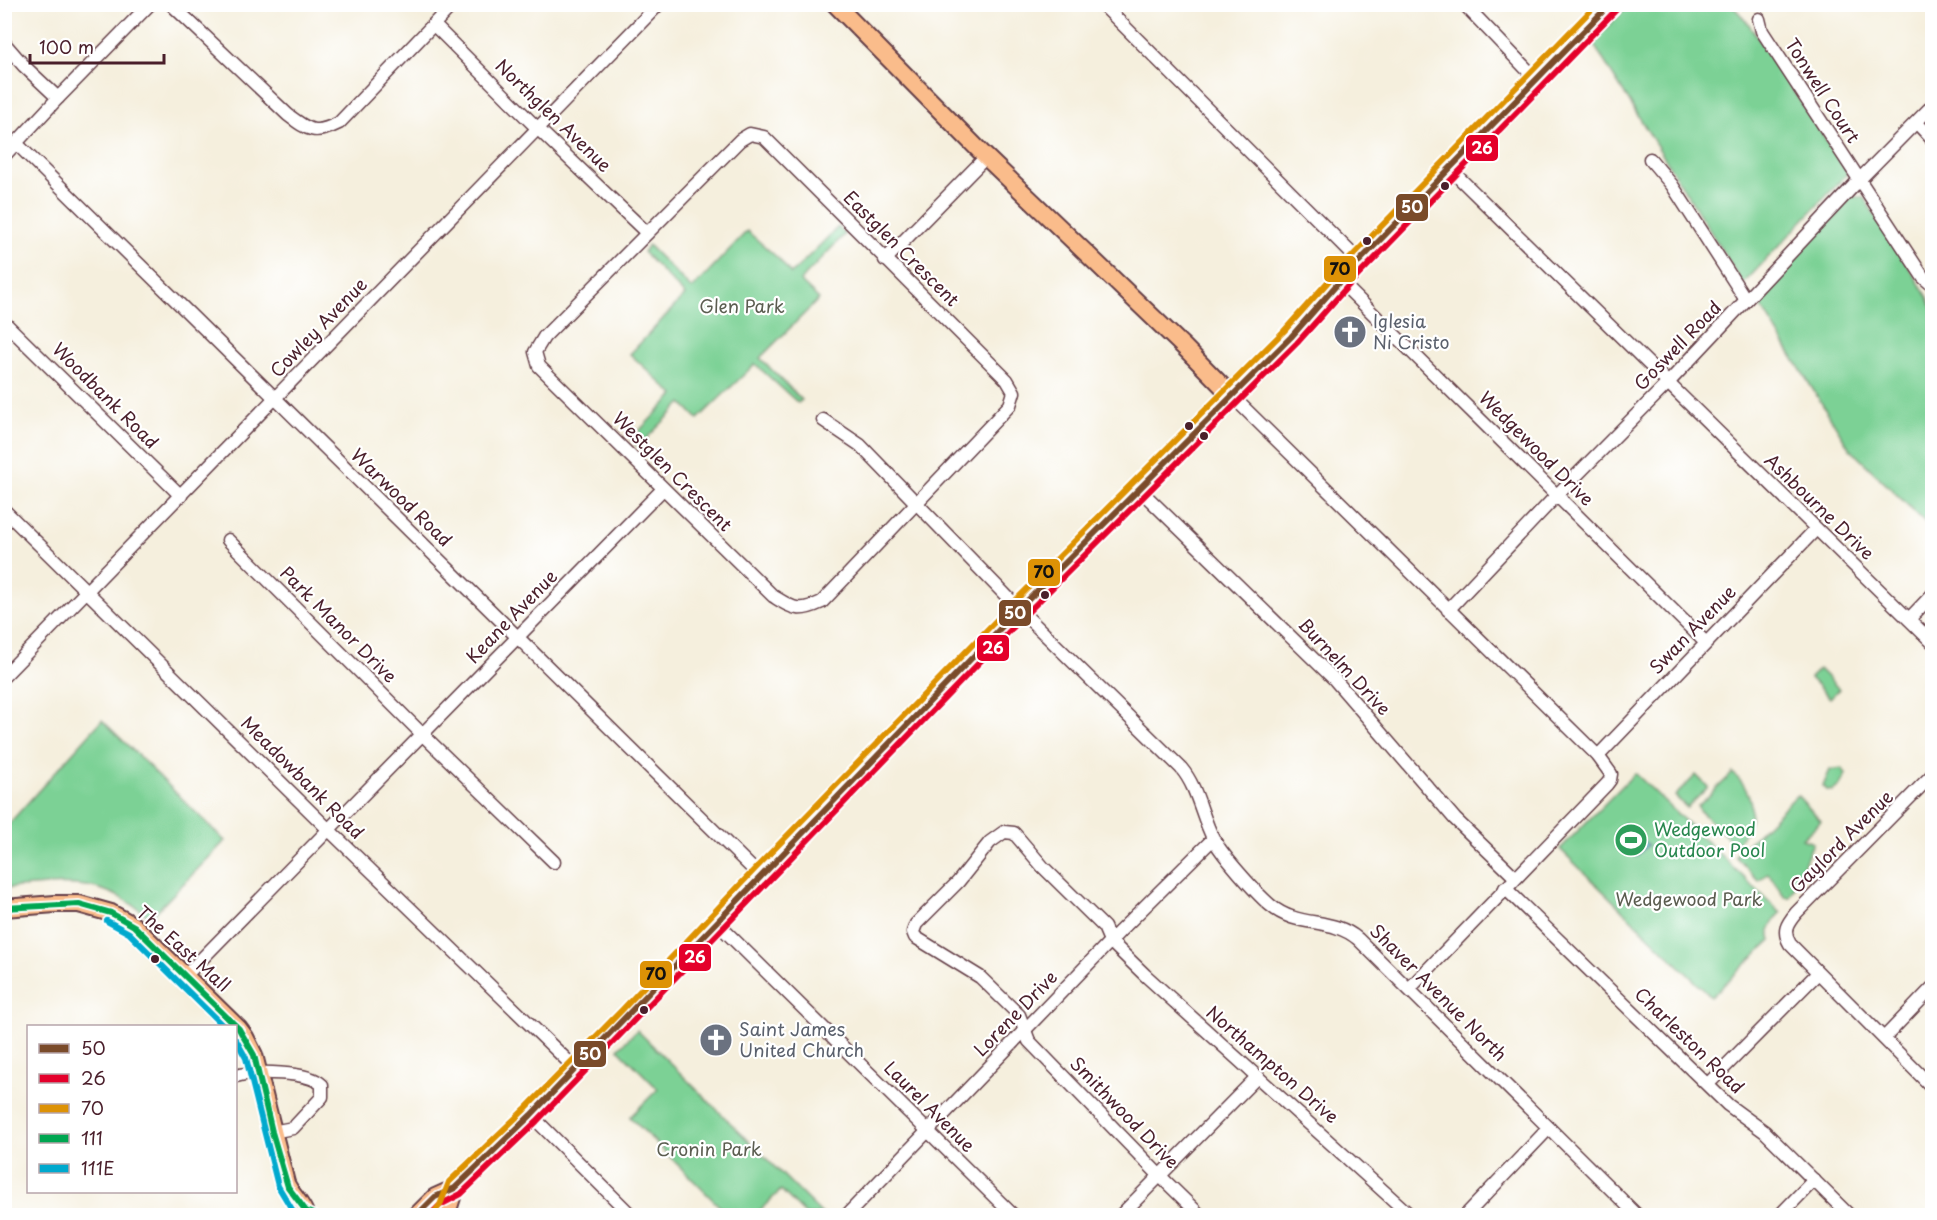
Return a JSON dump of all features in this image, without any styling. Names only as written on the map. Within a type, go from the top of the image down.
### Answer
[{"type":"main road","points":[[835,4],[986,157],[1233,396]]},
{"type":"main road","points":[[416,1215],[435,1197],[455,1188],[531,1115],[1019,609],[1291,337],[1340,281],[1610,4]]},
{"type":"main road","name":"The East Mall","points":[[4,908],[72,904],[111,913],[134,926],[212,1000],[234,1025]]},
{"type":"main road","name":"The East Mall","points":[[237,1028],[245,1037],[254,1055],[288,1188],[310,1214]]},
{"type":"main road","points":[[442,1215],[448,1210],[455,1188]]},
{"type":"street","points":[[4,156],[150,4]]},
{"type":"street","points":[[171,4],[288,115],[306,129],[322,131],[339,123],[453,4]]},
{"type":"street","name":"Cowley Avenue","points":[[4,676],[659,4]]},
{"type":"street","points":[[1102,4],[1360,262]]},
{"type":"street","points":[[1464,4],[1537,80]]},
{"type":"street","name":"Tonwell Court","points":[[1759,19],[1762,31],[1923,277],[1932,285]]},
{"type":"street","name":"Northglen Avenue","points":[[434,25],[647,232]]},
{"type":"street","points":[[4,43],[24,66],[58,98]]},
{"type":"street","name":"Goswell Road","points":[[1448,610],[1932,106]]},
{"type":"street","points":[[1917,123],[1932,139]]},
{"type":"street","name":"Eastglen Crescent","points":[[647,232],[740,140],[750,134],[764,137],[1007,380],[1014,392],[1010,405],[916,504]]},
{"type":"street","name":"Warwood Road","points":[[17,144],[760,876]]},
{"type":"street","points":[[885,260],[986,157]]},
{"type":"street","points":[[1650,159],[1672,185],[1746,300]]},
{"type":"street","name":"Ashbourne Drive","points":[[1450,169],[1932,642]]},
{"type":"street","name":"Westglen Crescent","points":[[647,232],[544,337],[535,352],[539,366],[772,596],[791,607],[805,609],[822,602],[916,504]]},
{"type":"street","name":"Wedgewood Drive","points":[[1340,281],[1705,642]]},
{"type":"street","name":"Woodbank Road","points":[[4,322],[181,496]]},
{"type":"street","points":[[1233,396],[1598,756],[1608,767],[1611,776],[1607,784],[1409,989]]},
{"type":"street","name":"Shaver Avenue North","points":[[823,420],[860,445],[1019,609],[1181,768],[1191,781],[1213,839],[1269,904],[1289,918],[1336,926],[1350,932],[1638,1215]]},
{"type":"street","name":"Keane Avenue","points":[[185,976],[663,489]]},
{"type":"street","name":"Burnelm Drive","points":[[1139,489],[1335,680],[1455,819],[1515,878]]},
{"type":"street","name":"Meadowbank Road","points":[[4,510],[576,1069]]},
{"type":"street","name":"Swan Avenue","points":[[1598,756],[1816,529]]},
{"type":"street","name":"Park Manor Drive","points":[[228,540],[554,862]]},
{"type":"street","points":[[1909,619],[1932,595]]},
{"type":"street","name":"Gaylord Avenue","points":[[1818,973],[1790,944],[1786,938],[1786,926],[1932,775]]},
{"type":"street","name":"Northampton Drive","points":[[1024,1032],[1019,1015],[980,977],[917,939],[913,932],[916,924],[958,882],[990,842],[1000,833],[1007,831],[1014,833],[1043,867],[1104,927],[1110,941],[1185,1012],[1412,1215]]},
{"type":"street","name":"Lorene Drive","points":[[846,1215],[1110,941],[1213,839]]},
{"type":"street","name":"Charleston Road","points":[[1505,888],[1728,1105],[1756,1124],[1850,1215]]},
{"type":"street","name":"Laurel Avenue","points":[[716,922],[1014,1215]]},
{"type":"street","points":[[1708,1084],[1818,973],[1932,1087]]},
{"type":"street","points":[[1884,1038],[1932,988]]},
{"type":"street","name":"Smithwood Drive","points":[[1024,1032],[1029,1041],[1201,1215]]},
{"type":"street","points":[[237,1076],[258,1072],[310,1078],[317,1080],[323,1087],[321,1099],[296,1125],[272,1132]]},
{"type":"street","points":[[1120,1215],[1258,1076]]},
{"type":"street","points":[[531,1115],[633,1215]]},
{"type":"street","points":[[1465,1215],[1549,1128]]},
{"type":"street","points":[[1779,1215],[1814,1180]]},
{"type":"green space","points":[[1629,5],[1732,5],[1748,23],[1848,173],[1743,284],[1594,45],[1600,34]]},
{"type":"green space","points":[[1851,196],[1864,198],[1928,297],[1932,309],[1932,529],[1850,449],[1756,298]]},
{"type":"green space","name":"Glen Park","points":[[838,227],[845,234],[800,281],[819,299],[760,358],[802,400],[798,403],[755,364],[698,419],[682,403],[638,447],[631,439],[674,395],[630,354],[685,295],[643,252],[648,245],[692,289],[747,231],[779,259],[791,274]]},
{"type":"green space","points":[[1819,669],[1839,689],[1830,698],[1810,678]]},
{"type":"green space","points":[[102,720],[225,841],[150,918],[132,904],[115,895],[82,885],[5,888],[5,828]]},
{"type":"green space","points":[[1842,768],[1846,774],[1840,785],[1833,791],[1827,790],[1823,786],[1830,770]]},
{"type":"green space","name":"Wedgewood Park","points":[[1635,773],[1781,913],[1771,925],[1771,940],[1711,997],[1560,849]]},
{"type":"green space","points":[[1733,773],[1747,791],[1751,809],[1747,827],[1735,845],[1699,810],[1698,806]]},
{"type":"green space","points":[[1696,775],[1708,787],[1687,808],[1675,796]]},
{"type":"green space","points":[[1797,795],[1821,821],[1802,839],[1813,843],[1790,897],[1785,897],[1768,873],[1759,881],[1735,856]]},
{"type":"green space","name":"Cronin Park","points":[[637,1030],[823,1215],[806,1215],[781,1190],[755,1215],[728,1215],[630,1117],[658,1089],[618,1049]]},
{"type":"water","name":"Wedgewood Outdoor Pool","points":[[1625,823],[1648,845],[1636,857],[1614,834]]},
{"type":"transit line","name":"70","points":[[436,1210],[449,1182],[525,1109],[1013,603],[1284,331],[1334,275],[1597,4]]},
{"type":"transit line","name":"50","points":[[416,1216],[435,1197],[455,1188],[531,1115],[1019,609],[1291,337],[1340,281],[1610,4]]},
{"type":"transit line","name":"26","points":[[429,1216],[440,1205],[461,1194],[537,1121],[1025,615],[1297,343],[1347,287],[1616,10]]},
{"type":"transit line","name":"111","points":[[4,908],[79,904],[111,913],[134,926],[235,1025]]},
{"type":"transit line","name":"111E","points":[[107,921],[129,933],[222,1025]]},
{"type":"transit line","name":"111","points":[[237,1027],[254,1055],[288,1187],[306,1211],[317,1216]]},
{"type":"transit line","name":"111E","points":[[237,1042],[246,1058],[278,1186],[296,1216]]},
{"type":"place","name":"Iglesia Ni Cristo","points":[[1350,332]]},
{"type":"place","name":"Wedgewood Outdoor Pool","points":[[1631,840]]},
{"type":"place","name":"Saint James United Church","points":[[716,1040]]}]
